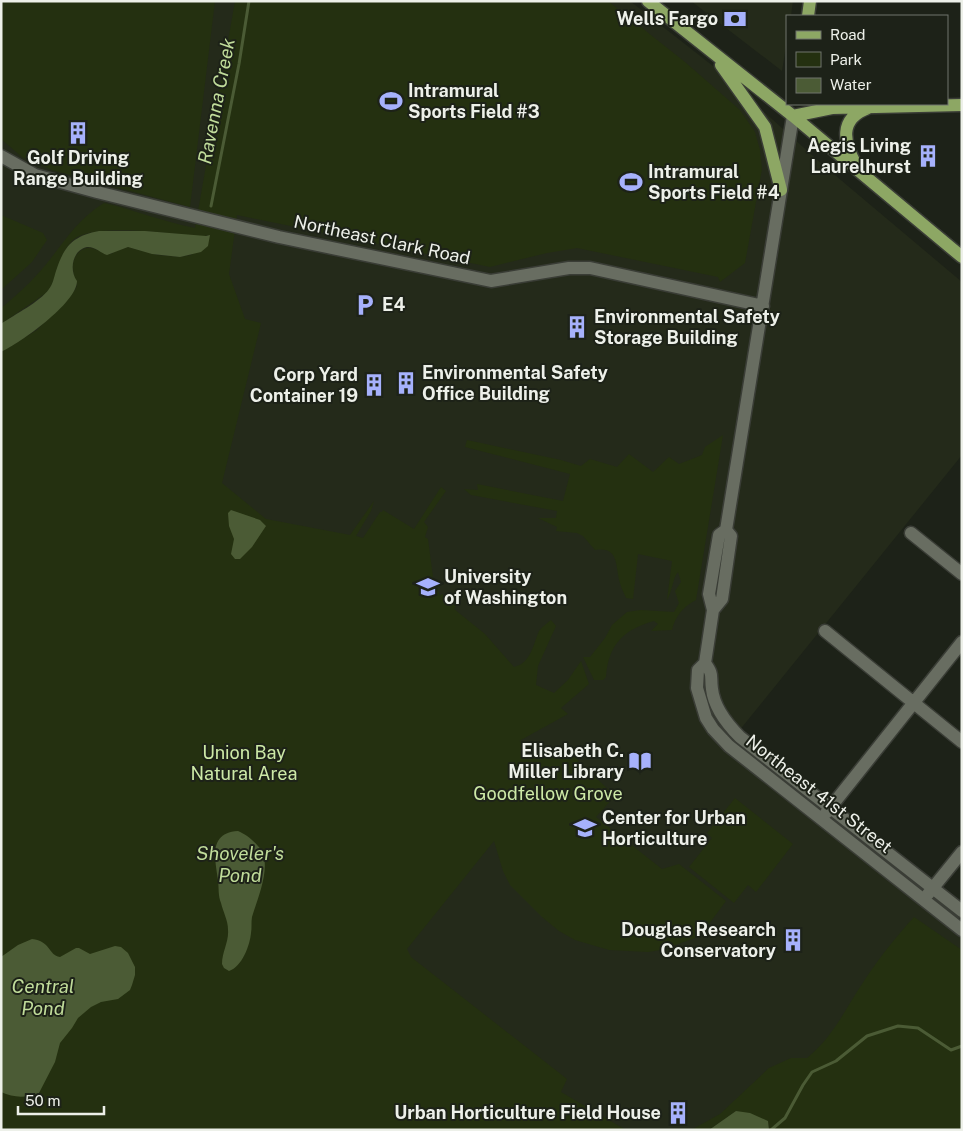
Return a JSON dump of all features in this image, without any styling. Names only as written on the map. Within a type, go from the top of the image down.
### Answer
[{"type":"main road","points":[[648,1],[713,53],[786,104]]},
{"type":"main road","points":[[808,15],[810,1]]},
{"type":"main road","points":[[713,53],[765,127],[781,190]]},
{"type":"main road","points":[[794,110],[962,105]]},
{"type":"main road","points":[[860,172],[847,148],[848,124],[861,110],[870,107]]},
{"type":"main road","points":[[794,110],[860,172],[962,257]]},
{"type":"street","name":"Northeast 41st Street","points":[[794,110],[726,530],[719,536],[709,594],[713,610],[704,663],[698,670],[697,688],[703,709],[713,729],[746,760],[962,930]]},
{"type":"street","name":"Northeast Clark Road","points":[[1,156],[35,174],[98,192],[230,225],[492,281],[569,268],[590,268],[762,306]]},
{"type":"street","points":[[911,534],[962,574]]},
{"type":"street","points":[[825,631],[962,742]]},
{"type":"street","points":[[821,819],[962,642]]},
{"type":"street","name":"Northeast 41st Street","points":[[704,663],[712,674],[712,689],[720,712],[740,737],[962,910]]},
{"type":"street","points":[[924,900],[962,852]]},
{"type":"shaded area","name":"University of Washington","points":[[1,1],[630,1],[713,66],[823,165],[962,282],[962,455],[726,747],[962,937],[962,995],[856,1130],[1,1130]]},
{"type":"shaded area","points":[[691,1],[793,1],[791,15],[786,15],[786,46],[782,71]]},
{"type":"green space","points":[[1,1],[215,1],[190,207],[52,170],[22,157],[1,139]]},
{"type":"green space","name":"Union Bay Natural Area","points":[[235,1],[608,1],[685,62],[740,110],[755,132],[760,150],[762,169],[745,263],[720,282],[718,277],[577,248],[547,253],[490,267],[237,215],[229,274],[245,319],[261,323],[222,483],[266,519],[350,535],[374,501],[371,511],[356,536],[363,538],[383,510],[414,529],[441,487],[446,491],[424,522],[428,527],[425,537],[428,539],[433,577],[440,596],[442,594],[456,606],[454,609],[485,634],[514,667],[520,665],[528,658],[539,631],[551,620],[556,626],[538,666],[536,685],[554,693],[568,680],[581,661],[589,684],[561,708],[568,714],[519,741],[551,750],[573,749],[579,762],[614,797],[596,817],[662,869],[679,864],[726,901],[706,928],[695,938],[661,950],[648,952],[609,950],[575,940],[559,931],[542,917],[510,885],[503,871],[494,841],[407,949],[411,957],[567,1079],[561,1092],[626,1130],[1,1130],[1,352],[37,330],[75,290],[77,285],[73,272],[73,263],[80,251],[85,248],[111,254],[128,247],[157,255],[180,257],[191,255],[209,235],[198,236],[122,230],[92,232],[80,236],[72,241],[63,253],[53,281],[46,293],[1,324],[1,308],[23,289],[51,259],[78,224],[104,203],[195,228]]},
{"type":"green space","points":[[1,215],[43,233],[47,240],[32,262],[1,290]]},
{"type":"green space","points":[[723,435],[696,600],[681,612],[675,620],[672,630],[651,631],[658,624],[654,621],[643,624],[626,634],[614,647],[607,666],[606,677],[603,680],[594,680],[583,657],[590,657],[605,638],[612,625],[627,612],[641,610],[674,612],[679,603],[675,591],[681,582],[678,572],[667,600],[672,561],[638,554],[633,599],[626,598],[620,585],[613,554],[609,551],[595,550],[583,536],[577,533],[556,531],[557,527],[538,518],[556,518],[557,511],[471,495],[464,489],[478,490],[477,484],[563,501],[570,474],[465,447],[467,440],[581,466],[590,459],[617,467],[629,454],[653,472],[669,457],[679,464],[702,455],[705,447]]},
{"type":"green space","points":[[735,798],[793,844],[756,892],[748,885],[734,903],[689,867],[712,838],[707,833]]},
{"type":"green space","points":[[914,917],[962,950],[962,1130],[769,1130],[768,1121],[736,1111],[709,1130],[691,1130],[720,1114],[769,1068],[791,1058],[807,1058],[816,1050],[839,1022],[881,956]]},
{"type":"water","points":[[99,231],[145,231],[210,235],[208,246],[201,252],[180,257],[152,254],[128,247],[107,255],[92,248],[82,249],[73,261],[73,272],[77,281],[75,290],[68,300],[46,321],[1,352],[1,324],[45,294],[52,285],[62,255],[76,239]]},
{"type":"water","points":[[231,510],[260,520],[266,526],[252,547],[240,559],[235,559],[231,554],[234,539],[229,526],[228,513]]},
{"type":"water","name":"Shoveler's Pond","points":[[238,831],[258,845],[263,853],[265,872],[252,917],[247,949],[238,965],[229,971],[222,964],[228,926],[219,898],[215,856],[218,842],[222,837],[228,833]]},
{"type":"water","name":"Central Pond","points":[[32,939],[43,942],[53,954],[60,957],[76,948],[90,954],[115,946],[121,947],[128,953],[135,967],[135,975],[130,990],[118,999],[101,1002],[91,1007],[78,1018],[60,1043],[55,1062],[39,1093],[29,1096],[15,1096],[1,1092],[1,957],[18,945]]},
{"type":"water","points":[[736,1111],[750,1113],[768,1121],[769,1130],[709,1130]]},
{"type":"waterway","name":"Ravenna Creek","points":[[211,206],[239,64],[249,1]]},
{"type":"waterway","points":[[771,1130],[785,1118],[812,1072],[836,1061],[867,1036],[898,1026],[918,1028],[951,1050],[962,1046]]},
{"type":"place","name":"Wells Fargo","points":[[735,19]]},
{"type":"place","name":"Intramural Sports Field #3","points":[[391,101]]},
{"type":"place","name":"Golf Driving Range Building","points":[[78,133]]},
{"type":"place","name":"Aegis Living Laurelhurst","points":[[928,156]]},
{"type":"place","name":"Intramural Sports Field #4","points":[[631,182]]},
{"type":"place","name":"E4","points":[[365,305]]},
{"type":"place","name":"Environmental Safety Storage Building","points":[[577,327]]},
{"type":"place","name":"Environmental Safety Office Building","points":[[406,383]]},
{"type":"place","name":"Corp Yard Container 19","points":[[374,385]]},
{"type":"place","name":"University of Washington","points":[[428,587]]},
{"type":"place","name":"Elisabeth C. Miller Library","points":[[640,761]]},
{"type":"place","name":"Center for Urban Horticulture","points":[[585,828]]},
{"type":"place","name":"Douglas Research Conservatory","points":[[793,940]]},
{"type":"place","name":"Urban Horticulture Field House","points":[[678,1113]]},
{"type":"park label","name":"Goodfellow Grove","points":[[548,794]]}]
